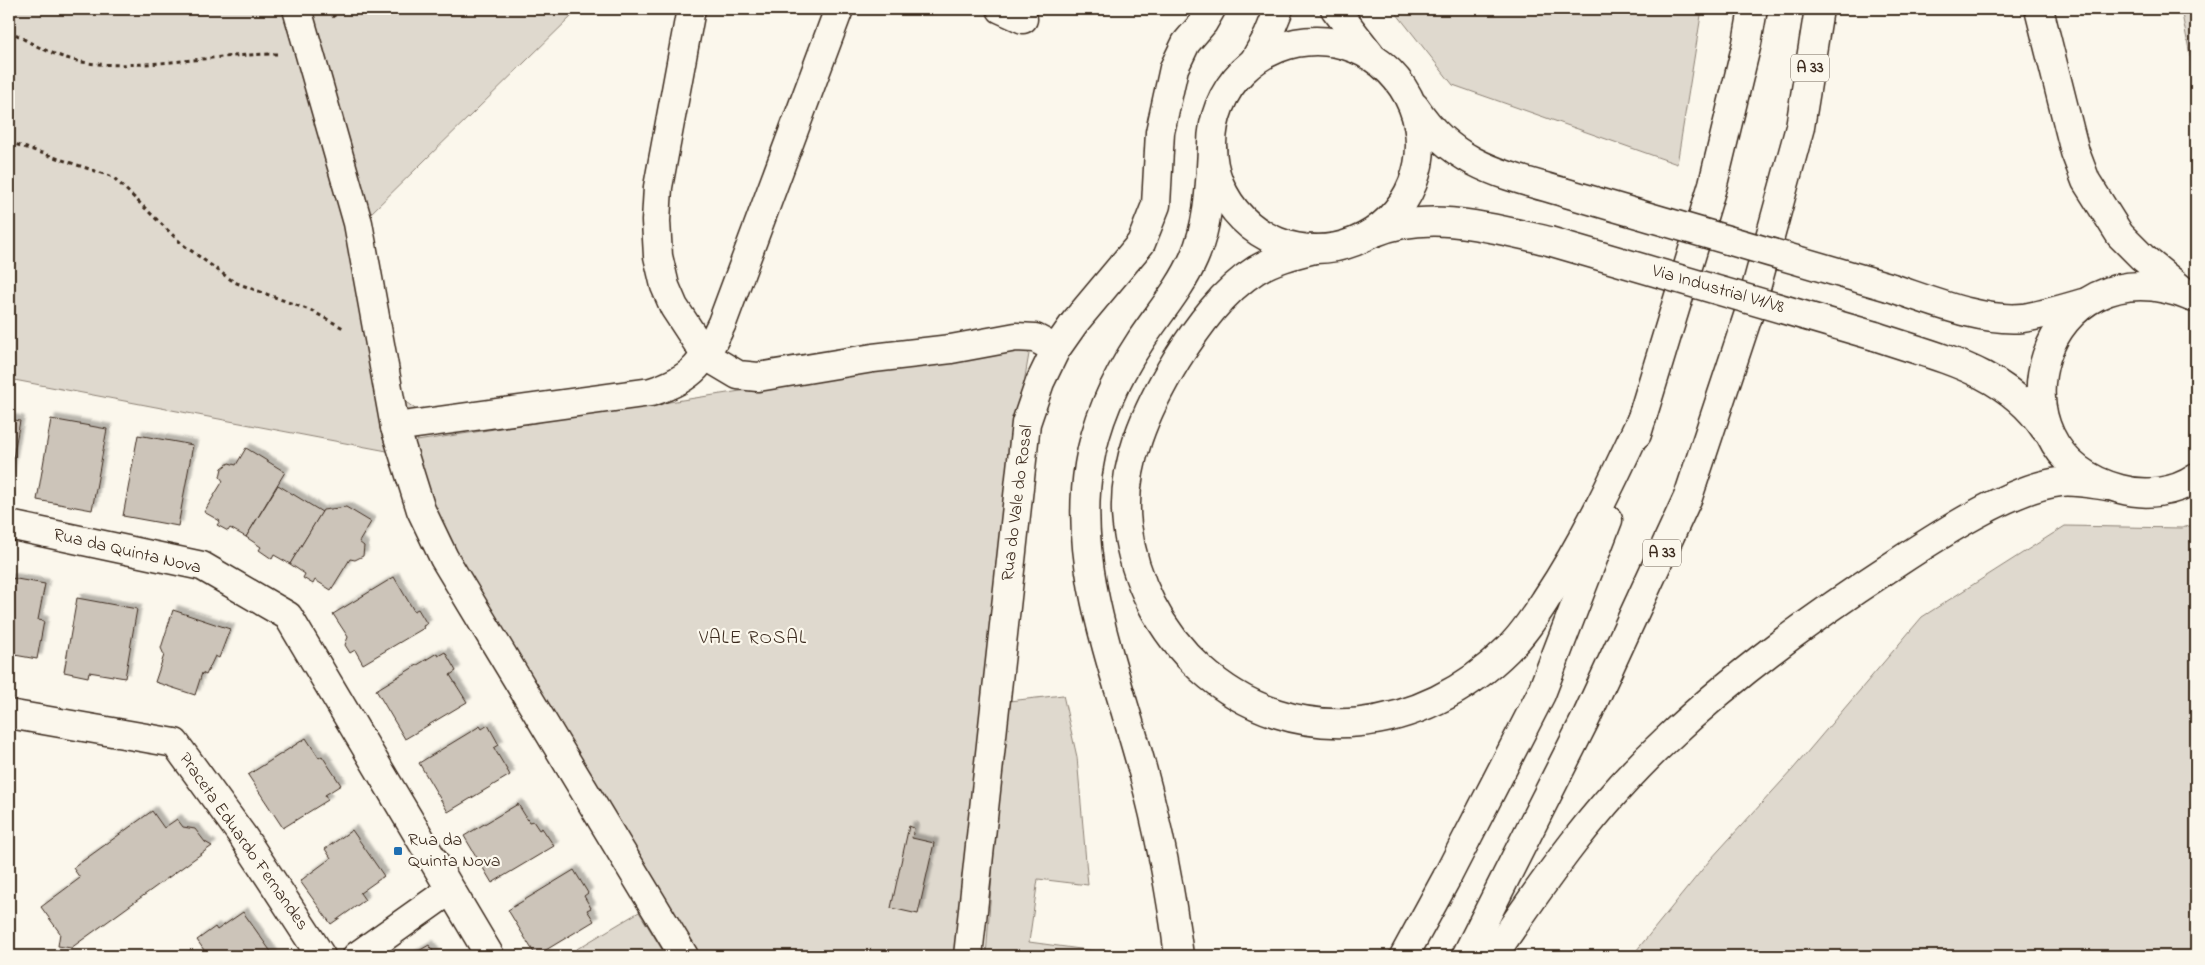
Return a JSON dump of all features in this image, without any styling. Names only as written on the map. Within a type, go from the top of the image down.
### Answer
[{"type":"main road","points":[[297,9],[308,54],[358,223],[395,427],[421,510],[444,558],[684,956]]},
{"type":"main road","points":[[691,9],[658,187],[656,221],[658,256],[665,286],[674,308],[706,356],[738,375],[758,377],[873,358],[951,349],[1016,337],[1035,338],[1056,349]]},
{"type":"main road","points":[[395,427],[651,392],[671,386],[689,375],[706,356],[722,324],[839,9]]},
{"type":"main road","name":"Rua do Vale do Rosal","points":[[968,956],[1026,423],[1040,382],[1056,349],[1075,322],[1141,243],[1156,205],[1160,132],[1174,68],[1186,43],[1203,23],[1211,9]]},
{"type":"main road","points":[[1254,61],[1268,36],[1279,9]]},
{"type":"main road","points":[[1335,9],[1374,59],[1400,84],[1424,121],[1441,140],[1472,162],[1501,174],[1973,313],[2003,318],[2022,318],[2050,313],[2086,302],[2106,292],[2127,286],[2149,285],[2171,288],[2194,298]]},
{"type":"main road","points":[[1404,956],[1446,880],[1541,694],[1606,528],[1642,418],[1712,184],[1748,43],[1753,9]]},
{"type":"main road","name":"A 33","points":[[1466,956],[1586,718],[1688,497],[1750,310],[1800,127],[1819,9]]},
{"type":"main road","points":[[2039,9],[2075,152],[2086,182],[2120,235],[2142,257],[2194,298]]},
{"type":"main road","points":[[1179,956],[1171,892],[1156,819],[1097,608],[1088,560],[1085,513],[1089,464],[1099,426],[1115,384],[1195,257],[1206,216],[1213,129],[1226,91],[1238,75],[1254,61],[1272,50],[1292,43],[1313,40],[1335,42],[1349,46],[1374,59]]},
{"type":"main road","points":[[1409,99],[1420,140],[1418,162],[1413,182],[1403,201],[1390,218],[1374,231],[1356,241],[1336,247],[1315,249],[1291,255],[1258,269],[1230,291],[1208,315],[1178,358],[1152,404],[1135,447],[1130,476],[1127,524],[1135,560],[1147,595],[1165,629],[1187,656],[1210,678],[1237,697],[1270,713],[1303,720],[1338,724],[1388,719],[1419,709],[1464,685],[1511,647],[1556,584],[1594,517],[1642,418]]},
{"type":"main road","points":[[1212,149],[1215,169],[1221,188],[1231,205],[1244,220],[1259,232],[1276,241],[1295,247],[1315,249]]},
{"type":"main road","name":"Via Industrial V1/V8","points":[[1356,241],[1398,225],[1426,222],[1460,222],[1549,241],[1875,336],[1985,376],[2014,393],[2036,416],[2053,439]]},
{"type":"main road","points":[[2086,302],[2069,316],[2056,333],[2046,353],[2041,375],[2042,404],[2044,418],[2053,439],[2073,465],[2086,475],[2108,486],[2129,492],[2150,493],[2171,490],[2194,480]]},
{"type":"main road","points":[[1493,956],[1569,848],[1633,774],[1693,715],[1760,658],[1832,604],[1900,560],[1955,526],[2008,498],[2034,488],[2060,482],[2108,486]]},
{"type":"main road","name":"Rua da Quinta Nova","points":[[9,525],[202,566],[288,616],[490,956]]},
{"type":"main road","name":"Praceta Eduardo Fernandes","points":[[9,714],[175,743],[242,835],[321,956]]},
{"type":"main road","points":[[357,956],[450,890]]},
{"type":"path","points":[[9,30],[64,57],[96,64],[142,64],[260,54],[308,54]]},
{"type":"path","points":[[9,142],[113,177],[182,244],[234,282],[312,310],[346,329],[384,370]]},
{"type":"shaded area","points":[[9,9],[579,9],[368,216],[399,397],[418,411],[422,432],[417,441],[1025,347],[1029,354],[1018,417],[958,956],[693,956],[434,517],[408,443],[387,451],[9,379]]},
{"type":"shaded area","points":[[1393,9],[1702,9],[1677,164],[1453,85]]},
{"type":"shaded area","points":[[2181,9],[2196,9],[2196,83],[2195,81]]},
{"type":"shaded area","points":[[2196,524],[2196,956],[1632,956],[1710,860],[1793,769],[1922,617],[2065,526],[2182,528]]},
{"type":"shaded area","points":[[1063,695],[1077,757],[1088,885],[1038,879],[1029,942],[1095,951],[1096,956],[986,956],[999,781],[1009,701]]},
{"type":"shaded area","points":[[639,912],[666,956],[565,956]]},
{"type":"building","points":[[9,419],[20,421],[9,479]]},
{"type":"building","points":[[51,419],[107,429],[92,510],[37,500]]},
{"type":"building","points":[[138,435],[193,445],[178,526],[123,516]]},
{"type":"building","points":[[246,448],[285,472],[246,537],[230,528],[228,531],[217,525],[220,521],[204,512],[223,481],[220,477],[222,468],[229,463],[236,465]]},
{"type":"building","points":[[278,485],[322,512],[290,564],[274,555],[272,559],[259,550],[261,547],[246,537]]},
{"type":"building","points":[[346,507],[371,522],[359,542],[364,546],[363,556],[355,560],[350,559],[331,590],[315,580],[313,584],[303,578],[305,574],[290,564],[323,510]]},
{"type":"building","points":[[394,577],[414,611],[418,609],[427,624],[423,626],[424,628],[363,664],[355,650],[350,653],[345,645],[348,637],[333,614]]},
{"type":"building","points":[[9,579],[45,584],[38,620],[44,621],[37,659],[9,654]]},
{"type":"building","points":[[77,598],[137,609],[125,678],[89,672],[88,677],[64,672]]},
{"type":"building","points":[[173,610],[230,629],[219,658],[215,656],[206,675],[202,673],[195,695],[155,682],[164,655],[161,648]]},
{"type":"building","points":[[445,652],[456,671],[450,675],[467,702],[405,739],[376,690],[437,653],[438,656]]},
{"type":"building","points":[[488,725],[499,745],[494,748],[510,775],[448,812],[419,763],[480,726],[482,729]]},
{"type":"building","points":[[306,738],[319,758],[322,756],[341,785],[325,795],[328,800],[283,828],[248,775]]},
{"type":"building","points":[[518,804],[529,822],[533,821],[539,830],[542,828],[554,846],[492,883],[464,836]]},
{"type":"building","points":[[152,811],[164,828],[177,819],[183,827],[195,829],[205,842],[212,846],[71,948],[58,946],[60,933],[41,907],[80,878],[73,868]]},
{"type":"building","points":[[909,826],[914,828],[912,838],[934,843],[918,914],[891,908]]},
{"type":"building","points":[[352,830],[384,876],[360,893],[365,900],[331,924],[300,881],[331,858],[325,849]]},
{"type":"building","points":[[574,870],[588,893],[584,896],[591,908],[587,910],[594,921],[536,956],[508,910]]},
{"type":"building","points":[[243,912],[274,956],[208,956],[197,940],[215,927],[217,930]]},
{"type":"building","points":[[429,945],[436,956],[410,956]]},
{"type":"place","name":"Rua da Quinta Nova","points":[[398,851]]},
{"type":"district","name":"VALE ROSAL","points":[[753,638]]}]
